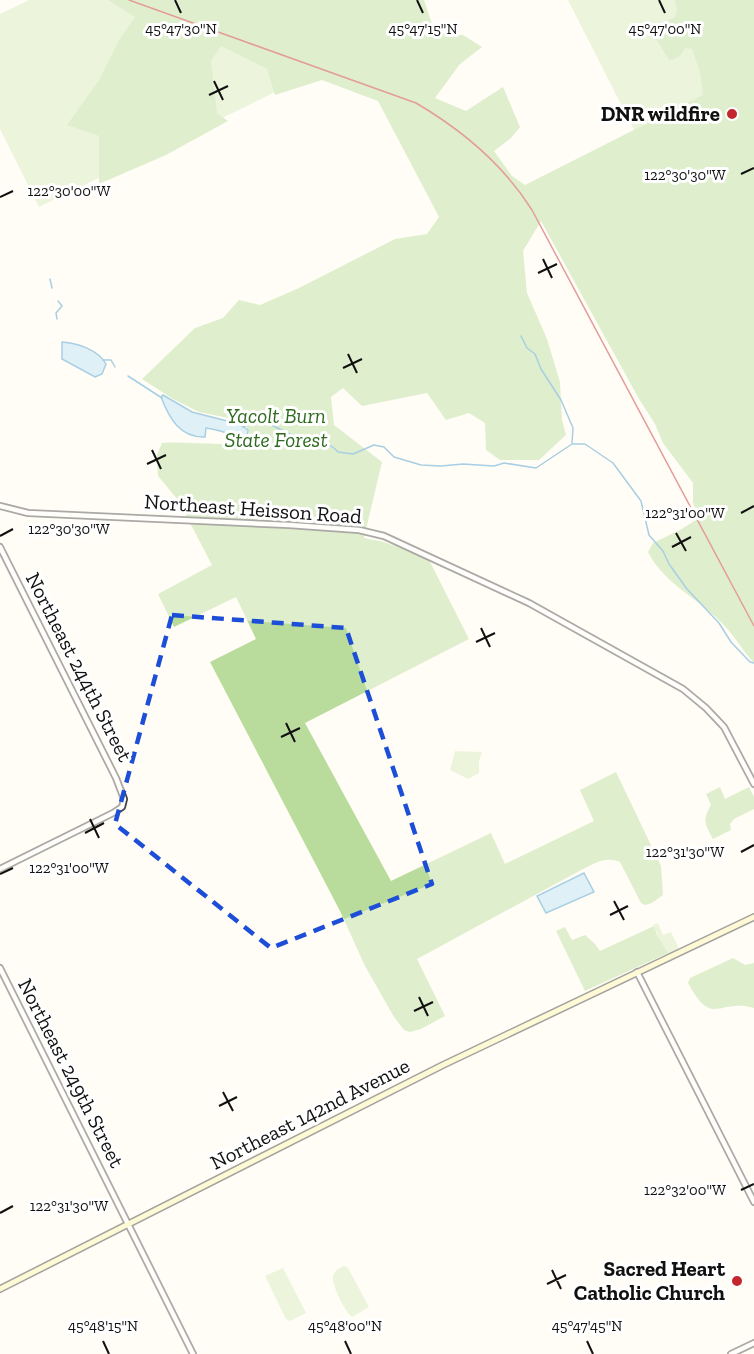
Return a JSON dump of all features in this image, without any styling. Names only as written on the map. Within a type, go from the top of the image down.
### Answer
[{"type":"main road","name":"Northeast 142nd Avenue","points":[[0,1289],[451,1062],[754,917]]},
{"type":"street","name":"Northeast Heisson Road","points":[[0,506],[28,513],[289,525],[359,530],[384,536],[529,603],[683,689],[716,717],[731,738],[754,784]]},
{"type":"street","name":"Northeast 244th Street","points":[[0,547],[122,789],[124,802],[119,810],[0,869]]},
{"type":"street","name":"Northeast 249th Street","points":[[0,968],[193,1354]]},
{"type":"street","points":[[637,972],[754,1202]]},
{"type":"street","points":[[731,1354],[754,1343]]},
{"type":"highlighted area","points":[[172,615],[346,628],[432,884],[271,948],[115,824]]},
{"type":"green space","points":[[29,0],[356,0],[378,42],[39,207],[0,129],[0,14]]},
{"type":"green space","name":"Yacolt Burn State Forest","points":[[108,0],[424,0],[435,33],[463,35],[482,47],[460,64],[435,98],[466,111],[503,87],[520,127],[511,138],[494,151],[512,176],[525,185],[703,95],[700,72],[692,49],[685,48],[679,57],[669,60],[653,34],[662,23],[675,17],[677,10],[675,0],[754,0],[754,663],[722,623],[672,582],[648,552],[653,543],[699,518],[693,503],[693,483],[663,443],[655,424],[541,221],[523,251],[527,293],[547,339],[560,382],[562,420],[566,435],[539,460],[500,460],[486,450],[485,423],[469,413],[446,420],[427,393],[362,406],[343,388],[331,397],[334,425],[382,462],[364,538],[384,542],[428,558],[469,639],[305,723],[391,881],[491,833],[505,864],[594,821],[580,790],[616,772],[661,866],[663,895],[652,903],[645,905],[641,903],[620,862],[601,861],[417,959],[445,1016],[421,1029],[410,1032],[404,1030],[394,1017],[365,966],[340,911],[210,662],[256,639],[236,597],[174,627],[158,594],[212,565],[178,500],[158,476],[157,455],[162,443],[231,444],[253,440],[243,421],[199,412],[142,379],[195,328],[223,318],[239,300],[260,305],[299,288],[395,239],[427,234],[439,217],[378,101],[322,80],[275,95],[267,69],[221,46],[211,61],[217,113],[228,121],[166,155],[99,184],[99,136],[67,125],[99,80],[119,40],[135,17]]},
{"type":"green space","points":[[568,0],[754,0],[689,238]]},
{"type":"green space","points":[[455,751],[482,752],[479,773],[468,779],[450,770]]},
{"type":"green space","points":[[720,787],[725,799],[749,787],[754,797],[754,809],[734,819],[730,824],[731,830],[713,839],[706,822],[706,815],[711,805],[706,794]]},
{"type":"green space","points":[[658,923],[663,935],[671,932],[679,949],[667,955],[653,925]]},
{"type":"green space","points":[[654,926],[668,953],[585,991],[556,931],[565,927],[572,940],[585,935],[600,951]]},
{"type":"green space","points":[[733,958],[745,965],[754,963],[754,1008],[732,1006],[717,1009],[704,1005],[688,983],[690,978]]},
{"type":"green space","points":[[344,1266],[348,1268],[369,1307],[352,1317],[339,1298],[333,1280],[335,1272]]},
{"type":"green space","points":[[283,1268],[306,1313],[290,1321],[286,1319],[265,1276]]},
{"type":"water","points":[[62,342],[81,346],[98,355],[106,364],[102,374],[95,377],[62,359]]},
{"type":"water","points":[[163,395],[192,412],[239,424],[248,430],[247,438],[206,428],[205,437],[189,434],[172,419],[161,397]]},
{"type":"water","points":[[584,873],[594,892],[546,913],[537,896]]},
{"type":"waterway","points":[[50,279],[52,288]]},
{"type":"waterway","points":[[57,319],[56,313],[62,306],[58,301]]},
{"type":"waterway","points":[[521,336],[527,348],[535,354],[541,369],[561,400],[573,428],[572,443]]},
{"type":"waterway","points":[[103,360],[111,360],[115,367]]},
{"type":"waterway","points":[[128,376],[162,398]]},
{"type":"waterway","points":[[243,427],[259,419],[296,437],[299,443],[327,445],[338,452],[353,454],[374,445],[384,447],[394,457],[421,465],[441,466],[463,464],[494,466],[504,463],[536,468],[572,444],[585,444],[613,463],[641,501],[649,535],[663,551],[669,564],[687,589],[719,623],[731,642],[750,662],[754,663]]},
{"type":"railway","points":[[129,0],[416,103],[465,137],[495,163],[521,193],[532,210],[754,626]]},
{"type":"place","name":"DNR wildfire","points":[[732,114]]},
{"type":"place","name":"Sacred Heart Catholic Church","points":[[737,1281]]}]
